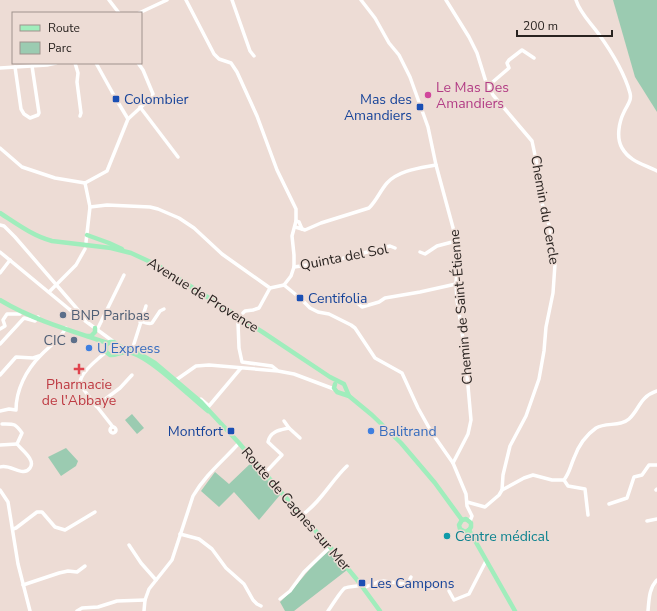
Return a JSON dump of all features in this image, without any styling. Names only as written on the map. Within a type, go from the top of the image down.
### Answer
[{"type":"main road","name":"Avenue de Provence","points":[[0,213],[33,234],[48,240],[111,248],[131,253],[157,265],[341,383]]},
{"type":"main road","points":[[87,235],[131,253]]},
{"type":"main road","points":[[0,300],[21,312],[98,340],[107,347],[114,342],[119,346],[118,353]]},
{"type":"main road","points":[[87,336],[91,336],[95,332],[94,328]]},
{"type":"main road","name":"Route de Cagnes sur Mer","points":[[119,346],[132,350],[151,360],[178,382],[240,443],[330,547],[362,586],[380,611]]},
{"type":"main road","name":"Route de Cagnes sur Mer","points":[[107,347],[110,355],[128,352],[145,360],[198,402]]},
{"type":"main road","name":"Avenue de Provence","points":[[330,377],[333,387]]},
{"type":"main road","points":[[178,382],[190,396]]},
{"type":"main road","points":[[345,392],[340,394],[333,387],[341,383],[344,384],[345,392],[378,420],[405,448],[462,520],[470,521],[471,527],[469,530],[515,611]]},
{"type":"main road","points":[[462,520],[459,525],[460,529],[463,531],[469,530]]},
{"type":"street","points":[[109,0],[118,12]]},
{"type":"street","points":[[141,12],[167,0]]},
{"type":"street","points":[[90,208],[107,205],[150,207],[158,209],[179,218],[194,228],[222,254],[270,288],[284,285],[291,276],[294,267],[292,236],[295,227],[296,209],[277,170],[257,116],[237,72],[231,63],[219,60],[214,54],[186,0]]},
{"type":"street","points":[[232,0],[250,51],[254,56]]},
{"type":"street","name":"Chemin de Saint-Étienne","points":[[361,0],[375,18],[389,43],[399,55],[406,67],[428,127],[436,165],[452,220],[458,251],[456,284],[459,316],[465,352],[471,420],[468,434],[453,463]]},
{"type":"street","name":"Chemin du Cercle","points":[[446,0],[477,53],[493,96],[532,141],[539,174],[541,200],[550,228],[555,264],[553,293],[546,327],[540,379],[526,416],[510,446],[503,475],[502,490]]},
{"type":"street","points":[[576,0],[581,12],[597,32],[620,69],[630,92],[631,98],[620,126],[619,142],[628,157],[637,163],[657,171]]},
{"type":"street","points":[[488,86],[509,68],[507,63],[509,60],[522,50],[534,58]]},
{"type":"street","points":[[0,68],[43,64]]},
{"type":"street","points":[[74,64],[78,72],[77,82],[81,112],[80,116]]},
{"type":"street","points":[[97,64],[128,119]]},
{"type":"street","points":[[0,148],[22,167],[55,178],[85,183],[107,171],[128,119],[152,97],[143,70],[139,64]]},
{"type":"street","points":[[15,67],[20,109],[30,118],[38,116],[39,113],[30,65]]},
{"type":"street","points":[[140,107],[178,157]]},
{"type":"street","points":[[295,227],[305,230],[321,223],[369,208],[388,182],[403,173],[436,165]]},
{"type":"street","points":[[85,183],[90,208],[86,242]]},
{"type":"street","points":[[296,220],[299,222],[302,229]]},
{"type":"street","points":[[0,225],[4,226],[15,237],[56,284],[76,311]]},
{"type":"street","points":[[420,252],[425,254],[437,246],[456,241]]},
{"type":"street","name":"Quinta del Sol","points":[[294,267],[329,262],[390,246],[395,248]]},
{"type":"street","points":[[49,292],[76,265],[85,249]]},
{"type":"street","points":[[0,252],[49,292],[76,311],[94,328],[114,342]]},
{"type":"street","points":[[0,274],[10,260]]},
{"type":"street","points":[[94,328],[124,275]]},
{"type":"street","points":[[354,300],[362,307],[379,302],[386,298],[456,284]]},
{"type":"street","points":[[284,285],[310,308],[318,312],[329,314],[351,325],[355,328],[375,358],[402,373],[418,408],[453,463],[466,494],[467,506],[472,516],[470,521]]},
{"type":"street","points":[[243,313],[245,311],[259,308],[270,288]]},
{"type":"street","points":[[132,350],[146,306]]},
{"type":"street","points":[[140,322],[143,321],[148,324],[152,323],[160,311],[164,309]]},
{"type":"street","points":[[0,329],[5,326],[3,320],[7,314],[17,315],[21,312]]},
{"type":"street","points":[[0,344],[24,318],[34,321],[38,318]]},
{"type":"street","points":[[238,323],[239,348],[242,362],[272,366],[278,371]]},
{"type":"street","points":[[0,411],[9,409],[16,410],[17,391],[34,362],[62,335],[66,328]]},
{"type":"street","points":[[106,336],[107,347],[79,381],[80,385],[113,427]]},
{"type":"street","points":[[0,375],[16,357],[33,358],[40,356]]},
{"type":"street","points":[[145,360],[178,382],[185,373],[196,366],[203,365],[278,371],[304,377],[333,387]]},
{"type":"street","points":[[198,402],[201,399],[210,406],[241,368]]},
{"type":"street","points":[[96,406],[120,388],[132,375]]},
{"type":"street","points":[[564,480],[570,471],[573,458],[578,449],[584,440],[596,428],[605,424],[616,424],[627,420],[643,400],[651,393],[657,391]]},
{"type":"street","points":[[284,421],[300,438]]},
{"type":"street","points":[[2,424],[14,424],[22,433],[17,444]]},
{"type":"street","points":[[265,473],[282,455],[268,442],[269,438],[275,432],[289,428]]},
{"type":"street","points":[[144,611],[145,600],[149,588],[172,560],[197,489],[218,464],[240,443]]},
{"type":"street","points":[[0,445],[17,444]]},
{"type":"street","points":[[0,467],[6,465],[23,472],[28,471],[31,467],[30,459],[17,444]]},
{"type":"street","points":[[609,504],[627,498],[634,477],[642,475],[649,465],[657,465]]},
{"type":"street","points":[[302,515],[309,510],[347,466]]},
{"type":"street","points":[[467,502],[486,507],[499,495],[502,490],[524,478],[533,475],[552,480],[564,480]]},
{"type":"street","points":[[564,480],[568,486],[586,489],[588,515]]},
{"type":"street","points":[[0,490],[8,502],[23,585],[30,611]]},
{"type":"street","points":[[13,529],[37,512],[42,512],[55,527],[65,530],[95,512]]},
{"type":"street","points":[[647,521],[657,519]]},
{"type":"street","points":[[180,534],[199,539],[212,549],[226,568],[244,584],[253,600],[261,606]]},
{"type":"street","points":[[129,545],[141,563],[156,580]]},
{"type":"street","points":[[280,599],[290,591],[304,572],[330,547]]},
{"type":"street","points":[[449,591],[454,600],[469,594],[486,561]]},
{"type":"street","points":[[23,585],[59,573],[68,571],[77,572],[85,566]]},
{"type":"street","points":[[404,583],[411,577]]},
{"type":"street","points":[[648,611],[650,591],[653,584],[657,580]]},
{"type":"street","points":[[328,611],[336,601],[341,590],[344,588],[378,582],[404,583],[434,588]]},
{"type":"street","points":[[77,611],[82,608],[98,607],[116,601],[145,600]]},
{"type":"green space","points":[[613,0],[657,0],[657,112],[635,77]]},
{"type":"green space","points":[[132,414],[144,428],[137,434],[125,420]]},
{"type":"green space","points":[[66,448],[78,461],[76,466],[61,476],[48,457]]},
{"type":"green space","points":[[252,462],[280,495],[259,520],[234,492],[219,507],[201,491],[215,472],[229,484]]},
{"type":"green space","points":[[329,551],[347,570],[294,611],[285,611],[280,602]]},
{"type":"place","name":"Le Mas Des Amandiers","points":[[428,95]]},
{"type":"place","name":"Colombier","points":[[116,99]]},
{"type":"place","name":"Mas des Amandiers","points":[[420,107]]},
{"type":"place","name":"Centifolia","points":[[300,298]]},
{"type":"place","name":"BNP Paribas","points":[[63,315]]},
{"type":"place","name":"CIC","points":[[74,340]]},
{"type":"place","name":"U Express","points":[[89,348]]},
{"type":"place","name":"Pharmacie de l'Abbaye","points":[[79,369]]},
{"type":"place","name":"Montfort","points":[[231,431]]},
{"type":"place","name":"Balitrand","points":[[371,431]]},
{"type":"place","name":"Centre médical","points":[[447,536]]},
{"type":"place","name":"Les Campons","points":[[362,583]]}]
